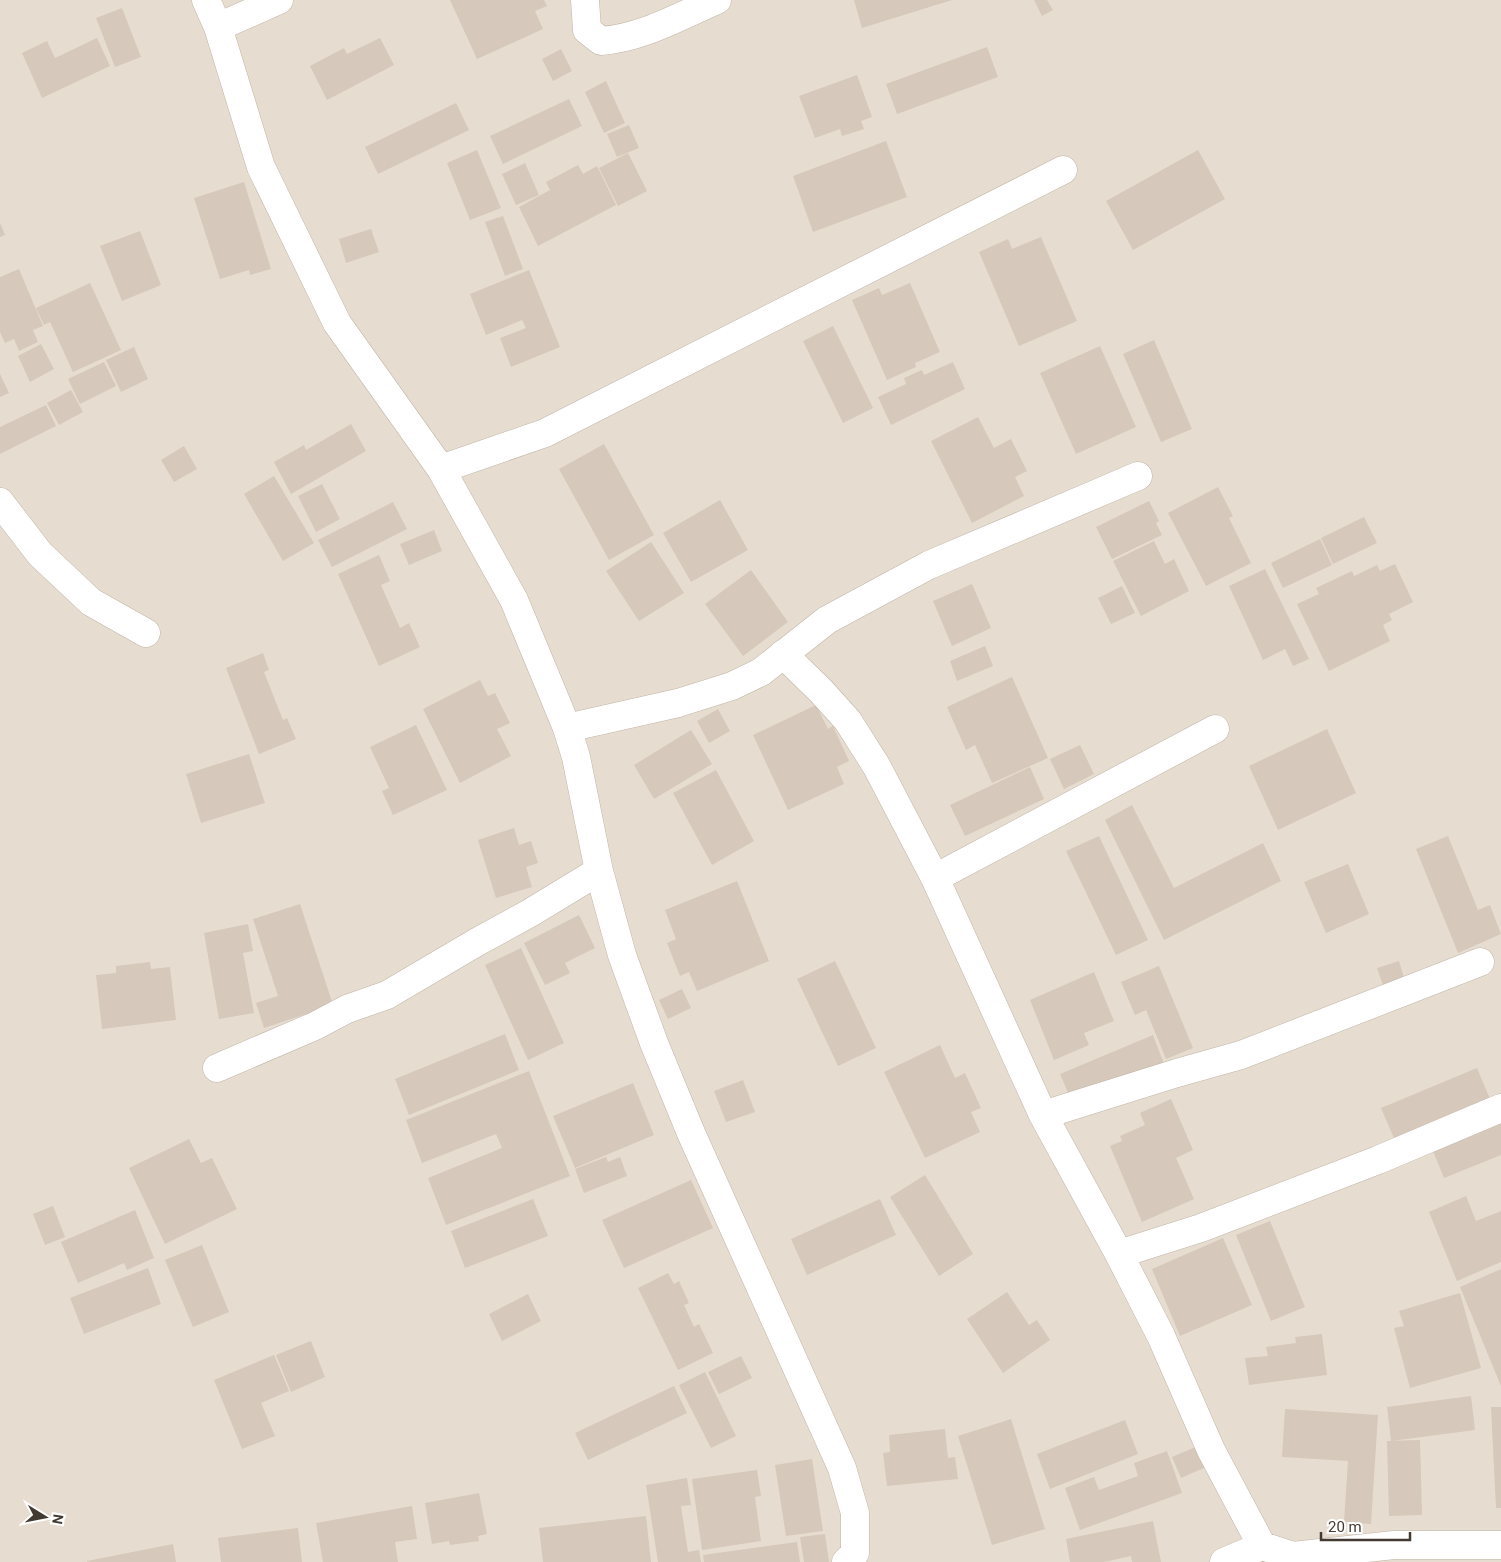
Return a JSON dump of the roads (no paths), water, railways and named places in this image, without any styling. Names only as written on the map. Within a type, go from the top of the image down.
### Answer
[{"type":"street","points":[[206,0],[218,27],[262,167],[337,323],[442,470],[514,600],[567,728],[576,757],[599,871],[622,954],[658,1052],[691,1133],[842,1468],[855,1513],[855,1553],[846,1562]]},
{"type":"street","points":[[218,27],[279,0]]},
{"type":"street","points":[[585,0],[587,6],[587,30],[601,41],[620,40],[717,0]]},
{"type":"street","points":[[442,470],[545,433],[1063,170]]},
{"type":"street","points":[[567,728],[678,703],[732,686],[761,672],[827,620],[930,565],[1138,476]]},
{"type":"street","points":[[0,502],[40,554],[91,602],[146,633]]},
{"type":"street","points":[[783,654],[821,691],[848,721],[877,767],[935,878],[1044,1115],[1161,1336],[1211,1450],[1262,1546]]},
{"type":"street","points":[[935,878],[1215,729]]},
{"type":"street","points":[[217,1068],[314,1026],[347,1009],[386,995],[530,913],[599,871]]},
{"type":"street","points":[[1044,1115],[1241,1055],[1480,962]]},
{"type":"street","points":[[1119,1254],[1210,1225],[1378,1160],[1501,1108]]},
{"type":"street","points":[[1224,1562],[1262,1546],[1293,1556],[1394,1546],[1501,1545]]}]
